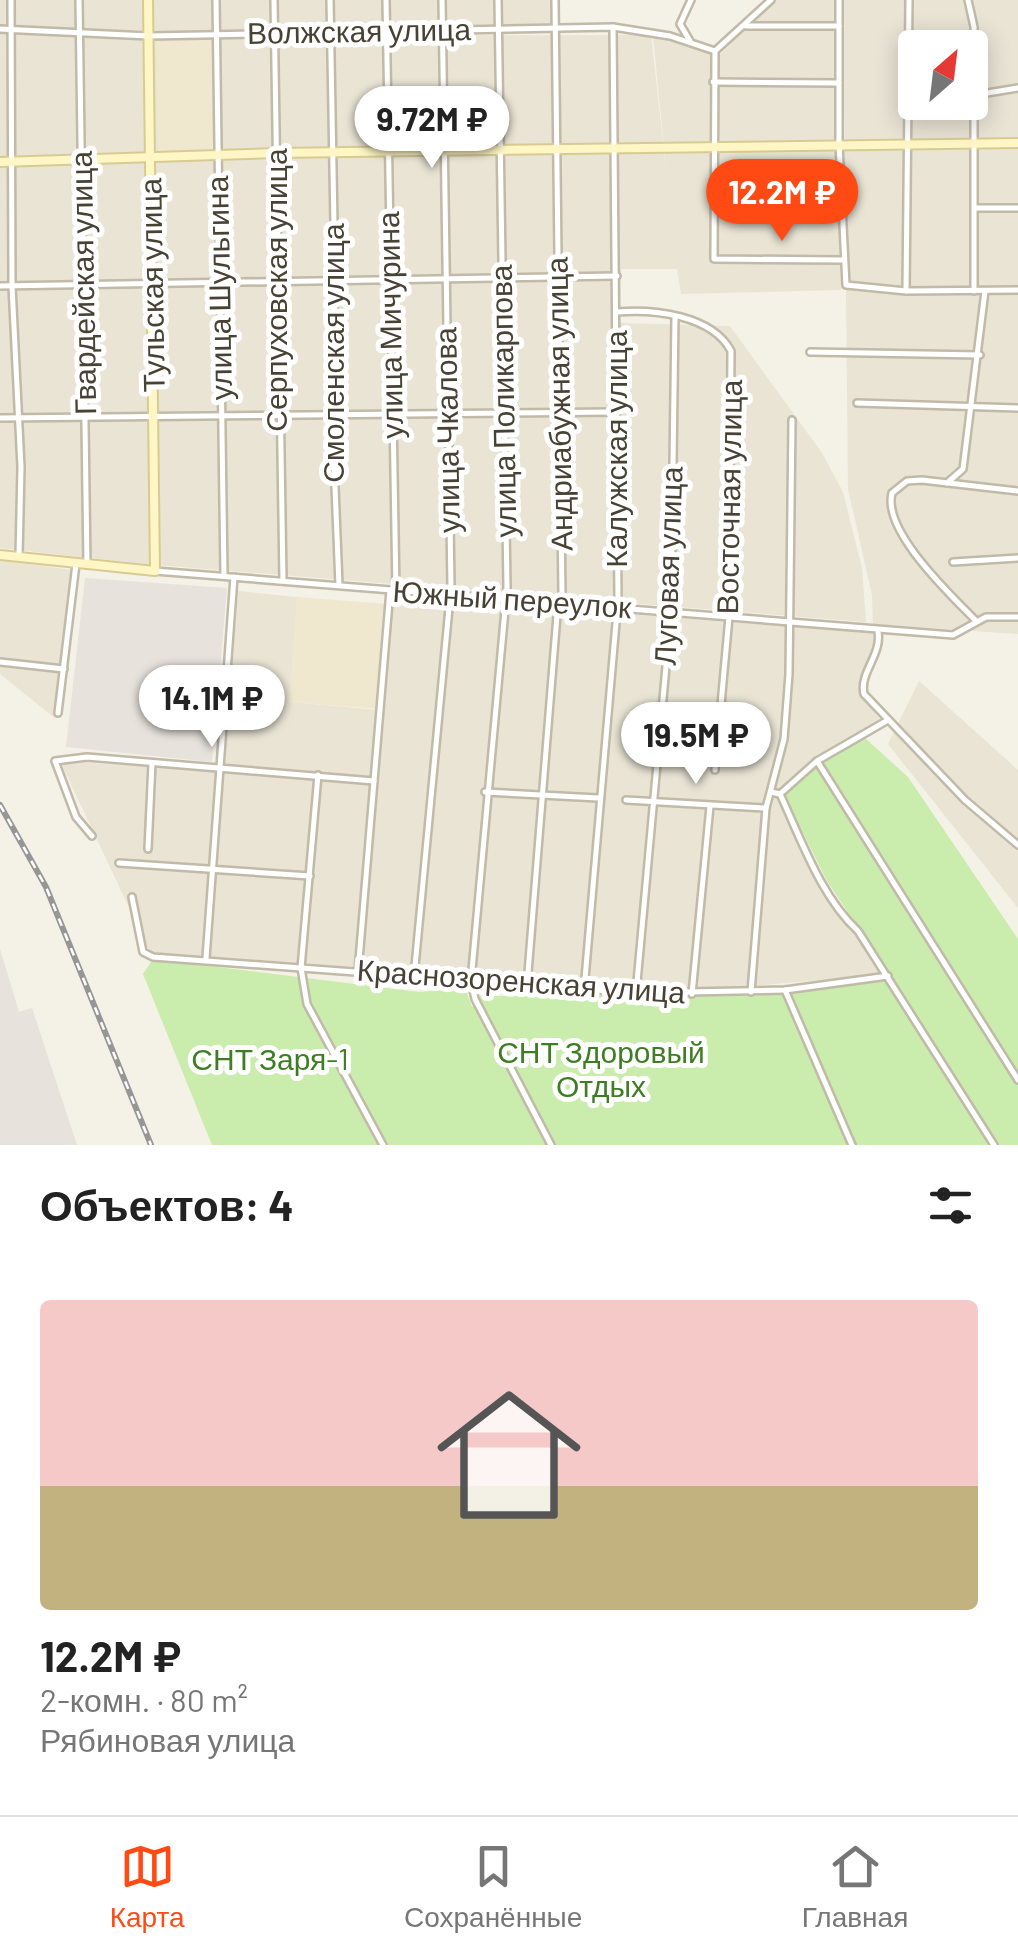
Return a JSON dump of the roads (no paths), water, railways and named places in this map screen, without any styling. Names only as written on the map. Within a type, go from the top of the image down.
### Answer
[{"type":"main road","name":"Тульская улица","points":[[148,0],[155,571]]},
{"type":"main road","points":[[0,162],[218,154],[1018,143]]},
{"type":"main road","name":"Южный переулок","points":[[0,555],[155,571]]},
{"type":"street","points":[[11,0],[18,557]]},
{"type":"street","name":"Гвардейская улица","points":[[80,0],[87,565]]},
{"type":"street","name":"улица Шульгина","points":[[216,0],[224,576]]},
{"type":"street","name":"Серпуховская улица","points":[[274,0],[282,580]]},
{"type":"street","name":"Смоленская улица","points":[[330,0],[335,281],[332,414],[338,585]]},
{"type":"street","name":"улица Мичурина","points":[[358,972],[393,590],[386,0]]},
{"type":"street","name":"улица Чкалова","points":[[414,977],[448,596],[442,0]]},
{"type":"street","name":"улица Поликарпова","points":[[471,980],[505,600],[498,0]]},
{"type":"street","name":"Андриабужная улица","points":[[526,985],[558,603],[562,596],[554,0]]},
{"type":"street","points":[[691,0],[680,24],[693,44]]},
{"type":"street","points":[[770,0],[715,51],[714,259],[843,260]]},
{"type":"street","points":[[839,0],[843,279],[850,288],[1018,290]]},
{"type":"street","points":[[906,291],[909,0]]},
{"type":"street","points":[[968,0],[974,30]]},
{"type":"street","points":[[746,26],[839,26]]},
{"type":"street","name":"Волжская улица","points":[[0,29],[149,36],[613,27],[715,51]]},
{"type":"street","name":"Калужская улица","points":[[584,990],[617,608],[613,27]]},
{"type":"street","points":[[713,82],[839,83]]},
{"type":"street","points":[[988,93],[1018,88]]},
{"type":"street","points":[[974,291],[976,120]]},
{"type":"street","points":[[976,208],[1018,208]]},
{"type":"street","points":[[0,286],[617,276]]},
{"type":"street","points":[[946,484],[963,469],[985,290]]},
{"type":"street","name":"Восточная улица","points":[[617,312],[698,322],[726,340],[731,351],[729,618],[715,770]]},
{"type":"street","name":"Луговая улица","points":[[636,993],[671,612],[675,318]]},
{"type":"street","points":[[810,352],[980,355]]},
{"type":"street","points":[[858,403],[1018,408]]},
{"type":"street","points":[[0,418],[615,412]]},
{"type":"street","points":[[751,992],[766,808],[784,739],[792,420]]},
{"type":"street","points":[[976,621],[923,566],[894,519],[890,502],[897,487],[922,480],[1018,491]]},
{"type":"street","points":[[953,562],[1018,558]]},
{"type":"street","points":[[58,713],[76,564]]},
{"type":"street","name":"Южный переулок","points":[[155,571],[953,635],[976,621],[1018,617]]},
{"type":"street","points":[[206,958],[234,577]]},
{"type":"street","points":[[878,631],[880,646],[862,686],[888,720],[965,800],[1018,845]]},
{"type":"street","points":[[0,662],[64,668]]},
{"type":"street","points":[[780,794],[817,762],[888,720]]},
{"type":"street","points":[[92,836],[76,817],[55,762],[69,756],[374,782]]},
{"type":"street","points":[[817,762],[1018,1080]]},
{"type":"street","points":[[148,849],[152,764]]},
{"type":"street","points":[[318,775],[301,968],[307,1004],[383,1145]]},
{"type":"street","points":[[485,792],[598,798]]},
{"type":"street","points":[[771,792],[780,794]]},
{"type":"street","points":[[780,794],[811,861],[994,1145]]},
{"type":"street","points":[[626,800],[766,808]]},
{"type":"street","points":[[692,994],[710,806]]},
{"type":"street","points":[[119,863],[310,876]]},
{"type":"street","name":"Краснозоренская улица","points":[[132,897],[139,942],[143,952],[153,956],[636,993],[786,990],[888,976]]},
{"type":"street","points":[[471,980],[475,999],[550,1145]]},
{"type":"street","points":[[786,990],[852,1145]]},
{"type":"railway","points":[[0,805],[46,887],[151,1145]]},
{"type":"park label","name":"СНТ Заря-1","points":[[270,1060]]},
{"type":"park label","name":"СНТ Здоровый Отдых","points":[[601,1070]]}]
